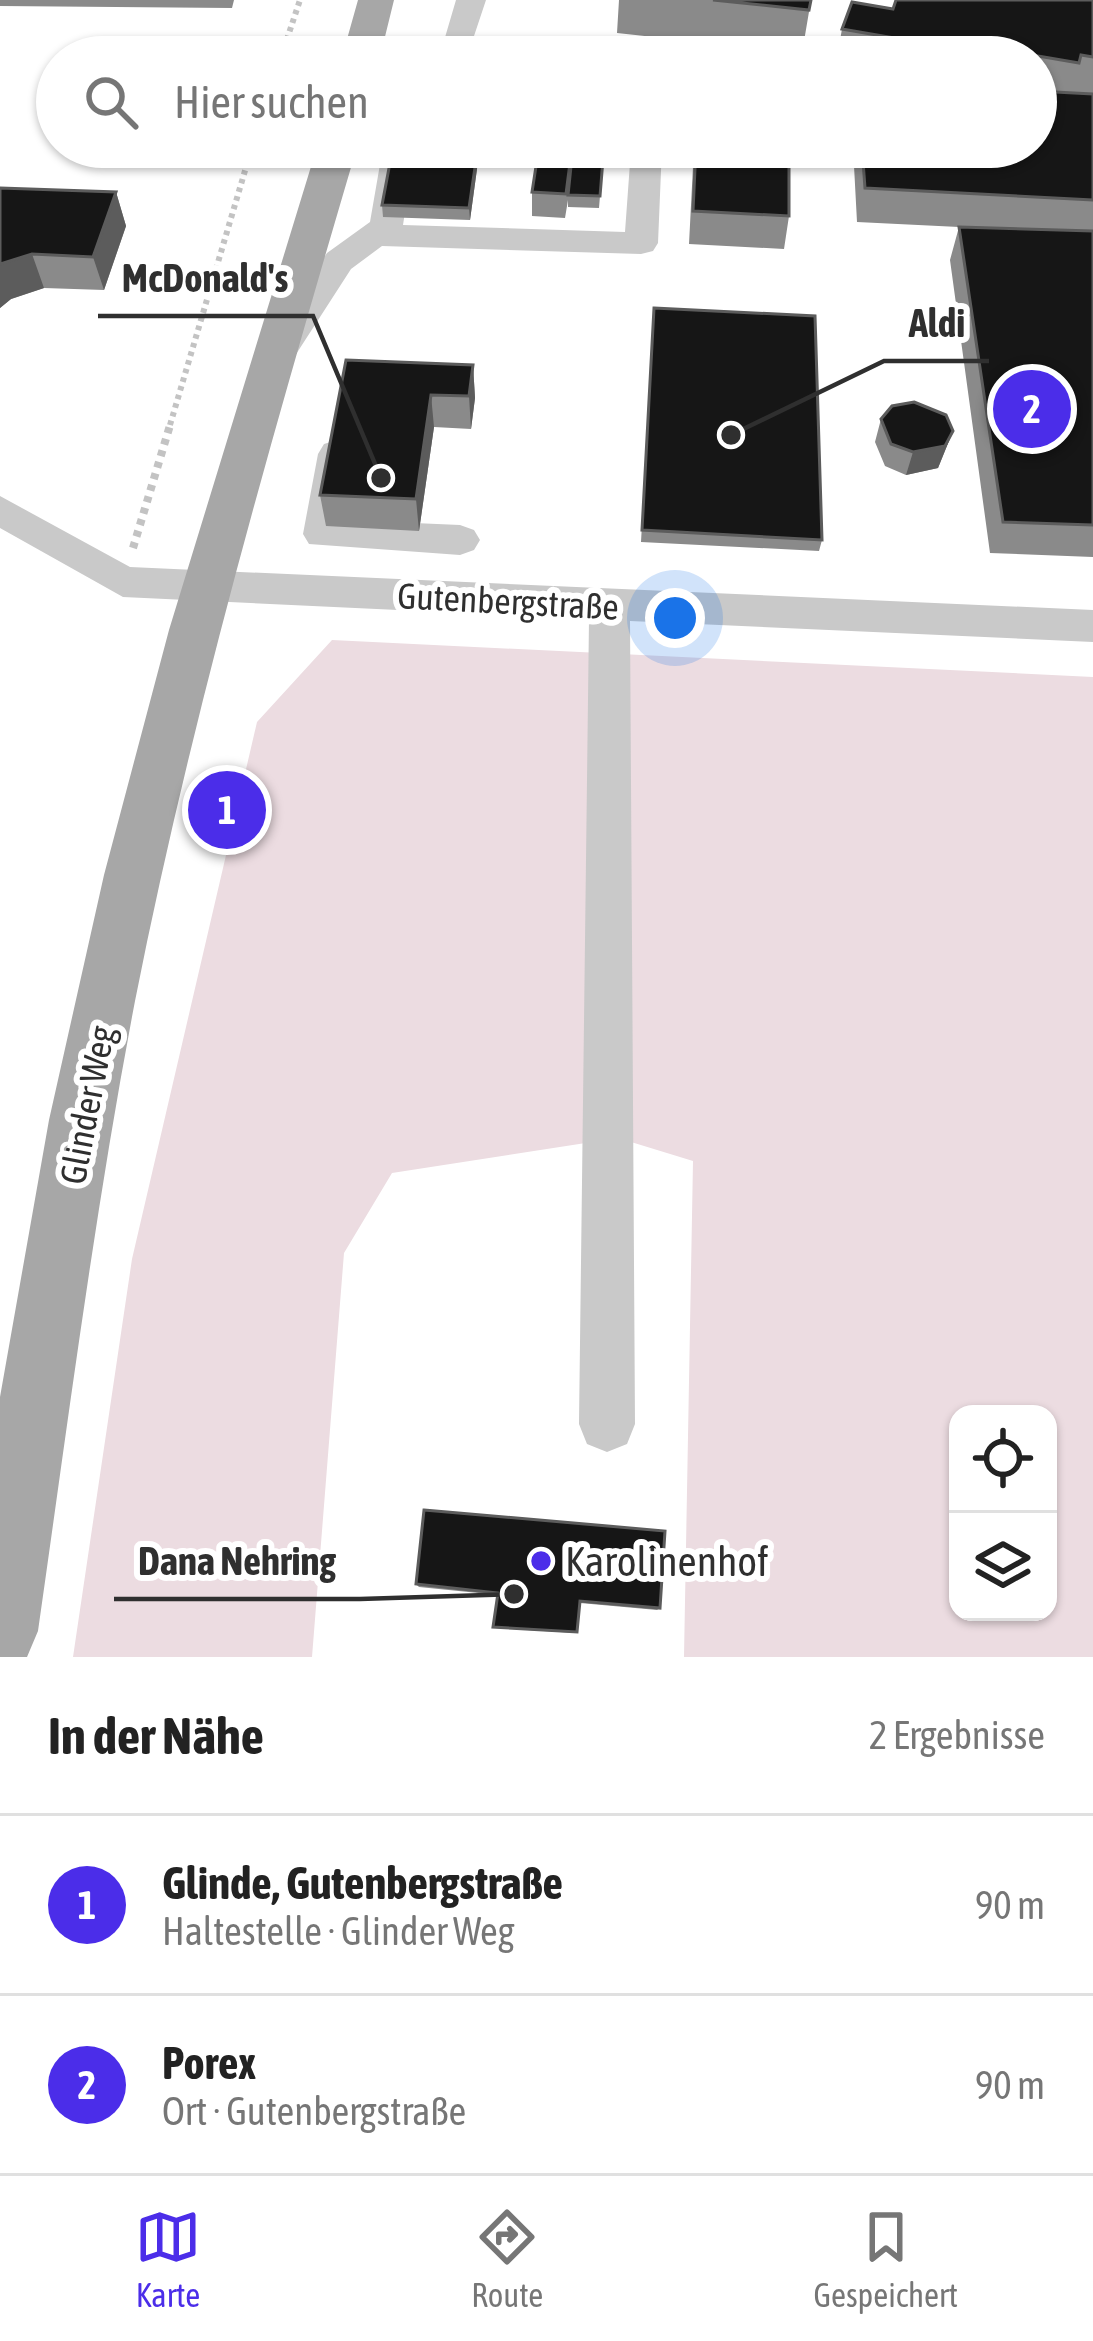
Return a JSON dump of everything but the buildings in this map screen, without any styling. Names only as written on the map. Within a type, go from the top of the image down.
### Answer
[{"type":"main road","points":[[367,36],[376,0]]},
{"type":"main road","name":"Glinder Weg","points":[[0,1631],[81,1119],[151,804],[269,365],[330,168]]},
{"type":"street","points":[[460,36],[471,0]]},
{"type":"street","points":[[269,365],[339,261],[386,227],[396,168]]},
{"type":"street","points":[[641,285],[645,168]]},
{"type":"street","points":[[375,235],[641,243]]},
{"type":"street","points":[[346,413],[320,530],[460,540]]},
{"type":"street","points":[[0,510],[123,582],[211,586]]},
{"type":"street","name":"Gutenbergstraße","points":[[211,586],[1093,626]]},
{"type":"street","points":[[607,1424],[610,606]]},
{"type":"path","points":[[288,36],[300,0]]},
{"type":"path","points":[[123,582],[246,168]]},
{"type":"shaded area","points":[[332,640],[1093,677],[1093,1657],[684,1657],[693,1161],[618,1138],[392,1173],[344,1253],[312,1657],[73,1657],[132,1259],[257,722]]},
{"type":"place","name":"Porex","points":[[1032,409]]},
{"type":"place","name":"Aldi","points":[[731,435]]},
{"type":"place","name":"McDonald's","points":[[381,478]]},
{"type":"place","name":"Glinde, Gutenbergstraße","points":[[227,810]]},
{"type":"place","name":"Karolinenhof","points":[[541,1561]]},
{"type":"place","name":"Dana Nehring","points":[[514,1594]]}]
